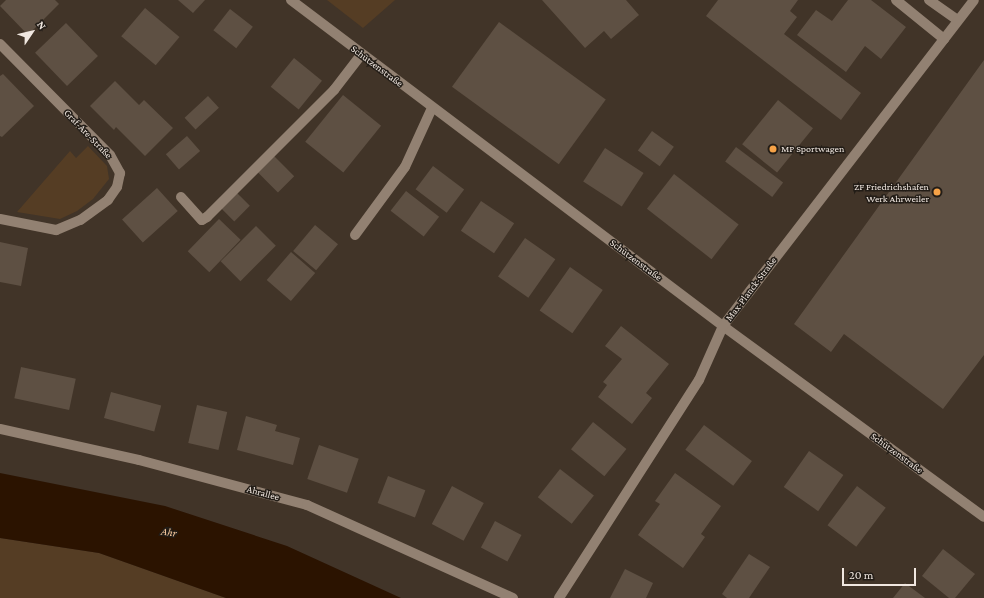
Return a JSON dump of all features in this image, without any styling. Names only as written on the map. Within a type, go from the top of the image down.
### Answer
[{"type":"street","name":"Schützenstraße","points":[[291,0],[361,55],[723,326],[984,517]]},
{"type":"street","points":[[896,0],[944,38]]},
{"type":"street","points":[[929,0],[958,20]]},
{"type":"street","name":"Max-Planck-Straße","points":[[559,598],[699,380],[723,326],[974,0]]},
{"type":"street","name":"Graf-Are-Straße","points":[[0,44],[110,155],[120,174],[117,187],[108,200],[80,220],[56,230],[0,218]]},
{"type":"street","points":[[181,197],[202,220],[207,217],[334,90],[361,55]]},
{"type":"street","points":[[355,235],[405,167],[432,108]]},
{"type":"street","name":"Ahrallee","points":[[0,429],[139,460],[307,505],[513,598]]},
{"type":"shaded area","points":[[327,0],[395,0],[363,28]]},
{"type":"shaded area","points":[[88,146],[107,166],[109,179],[93,199],[77,211],[60,219],[17,212],[70,151],[76,158]]},
{"type":"shaded area","points":[[0,538],[99,553],[226,598],[0,598]]},
{"type":"water","name":"Ahr","points":[[0,473],[165,506],[287,546],[401,598],[226,598],[99,553],[0,538]]},
{"type":"building","points":[[6,0],[55,0],[59,4],[28,35],[0,6]]},
{"type":"building","points":[[178,0],[205,0],[193,13]]},
{"type":"building","points":[[542,0],[626,0],[639,15],[611,39],[604,31],[585,48]]},
{"type":"building","points":[[718,0],[798,0],[790,11],[797,17],[784,34],[861,93],[841,120],[706,16]]},
{"type":"building","points":[[848,0],[871,0],[906,27],[881,59],[865,46],[846,72],[797,35],[816,10],[832,21]]},
{"type":"building","points":[[145,8],[179,37],[156,65],[121,36]]},
{"type":"building","points":[[230,9],[253,27],[236,48],[213,30]]},
{"type":"building","points":[[499,22],[606,100],[559,164],[452,87]]},
{"type":"building","points":[[66,23],[98,56],[67,86],[35,53]]},
{"type":"building","points":[[294,58],[322,81],[299,109],[271,87]]},
{"type":"building","name":"ZF Friedrichshafen Werk Ahrweiler","points":[[984,60],[984,355],[943,409],[844,334],[831,352],[794,324]]},
{"type":"building","points":[[3,74],[34,106],[2,137],[0,136],[0,76]]},
{"type":"building","points":[[115,81],[139,105],[144,100],[173,128],[145,156],[116,127],[114,130],[90,106]]},
{"type":"building","points":[[343,95],[381,126],[343,172],[305,142]]},
{"type":"building","points":[[208,96],[219,108],[196,130],[185,118]]},
{"type":"building","points":[[778,100],[813,128],[777,173],[742,144]]},
{"type":"building","points":[[652,131],[674,147],[660,166],[638,150]]},
{"type":"building","points":[[187,136],[200,151],[179,169],[166,154]]},
{"type":"building","points":[[736,147],[783,183],[772,197],[725,161]]},
{"type":"building","points":[[605,148],[644,173],[622,207],[583,182]]},
{"type":"building","points":[[273,155],[294,176],[278,192],[257,171]]},
{"type":"building","points":[[433,166],[464,189],[447,213],[416,189]]},
{"type":"building","points":[[674,174],[739,224],[712,259],[647,209]]},
{"type":"building","points":[[157,188],[178,211],[143,242],[122,219]]},
{"type":"building","points":[[235,191],[250,206],[234,221],[219,207]]},
{"type":"building","points":[[406,191],[439,217],[424,237],[391,211]]},
{"type":"building","points":[[481,201],[514,223],[494,253],[461,231]]},
{"type":"building","points":[[219,219],[241,240],[209,272],[188,251]]},
{"type":"building","points":[[315,225],[338,244],[316,270],[293,251]]},
{"type":"building","points":[[256,226],[276,246],[240,281],[221,261]]},
{"type":"building","points":[[525,238],[555,259],[528,298],[498,277]]},
{"type":"building","points":[[0,242],[28,248],[21,286],[0,282]]},
{"type":"building","points":[[291,252],[315,273],[291,301],[267,280]]},
{"type":"building","points":[[570,267],[603,290],[572,333],[540,310]]},
{"type":"building","points":[[621,326],[669,364],[646,393],[652,398],[632,424],[598,397],[607,385],[603,382],[622,359],[605,346]]},
{"type":"building","points":[[21,367],[76,379],[69,410],[14,398]]},
{"type":"building","points":[[111,392],[161,405],[154,432],[104,418]]},
{"type":"building","points":[[197,405],[227,412],[218,450],[188,443]]},
{"type":"building","points":[[246,416],[277,425],[275,431],[300,438],[293,465],[237,450]]},
{"type":"building","points":[[593,422],[626,449],[604,476],[571,449]]},
{"type":"building","points":[[704,425],[752,461],[733,486],[685,450]]},
{"type":"building","points":[[319,445],[359,459],[347,493],[307,479]]},
{"type":"building","points":[[809,451],[843,475],[818,511],[784,487]]},
{"type":"building","points":[[560,469],[594,495],[572,524],[538,497]]},
{"type":"building","points":[[675,473],[721,506],[701,534],[705,537],[683,568],[638,535],[660,504],[655,501]]},
{"type":"building","points":[[388,476],[425,490],[415,517],[378,503]]},
{"type":"building","points":[[452,486],[484,503],[464,541],[432,524]]},
{"type":"building","points":[[857,486],[886,508],[856,547],[828,525]]},
{"type":"building","points":[[495,521],[521,535],[507,562],[481,547]]},
{"type":"building","points":[[943,549],[975,574],[955,598],[949,598],[922,576]]},
{"type":"building","points":[[749,554],[770,567],[749,598],[727,598],[722,594]]},
{"type":"building","points":[[625,569],[653,583],[646,598],[610,598]]},
{"type":"building","points":[[905,583],[925,598],[893,598]]},
{"type":"place","name":"MP Sportwagen","points":[[773,149]]},
{"type":"place","name":"ZF Friedrichshafen Werk Ahrweiler","points":[[937,192]]}]
